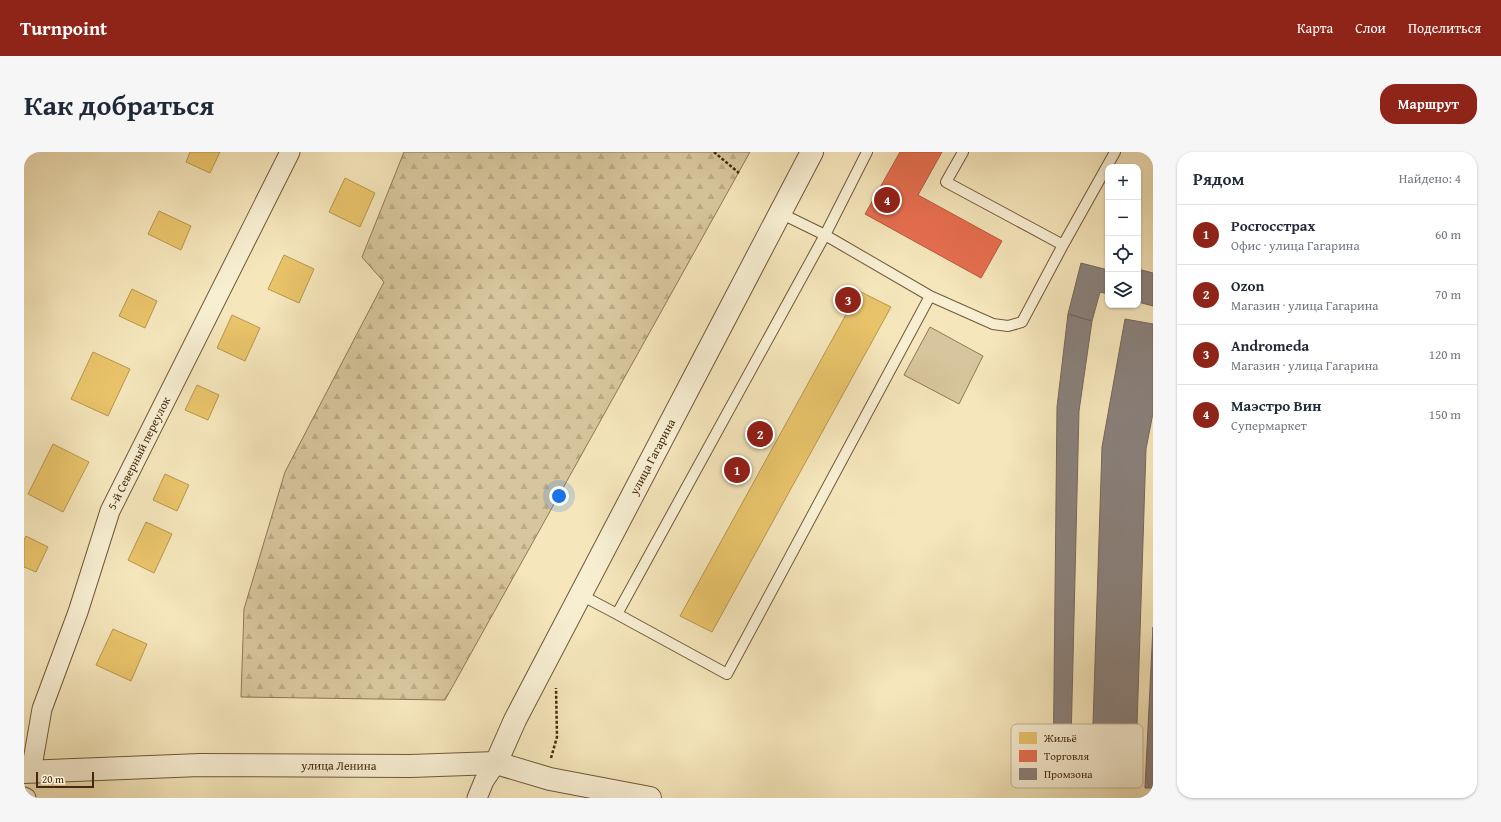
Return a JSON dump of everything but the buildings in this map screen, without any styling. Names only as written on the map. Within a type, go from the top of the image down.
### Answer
[{"type":"street","name":"5-й Северный переулок","points":[[28,772],[42,709],[78,612],[110,511],[290,152]]},
{"type":"street","name":"улица Гагарина","points":[[496,763],[515,720],[812,152]]},
{"type":"street","name":"улица Ленина","points":[[28,772],[200,765],[410,766],[496,763],[548,778],[650,798]]},
{"type":"street","points":[[477,798],[484,781],[496,763]]},
{"type":"lane","points":[[617,614],[825,235],[868,152]]},
{"type":"lane","points":[[963,152],[946,182],[1063,244]]},
{"type":"lane","points":[[780,214],[825,235],[930,296],[993,324],[1008,326],[1022,322],[1063,244],[1115,152]]},
{"type":"lane","points":[[581,595],[727,674],[930,296]]},
{"type":"path","points":[[714,152],[739,172]]},
{"type":"path","points":[[548,778],[557,737],[556,683]]},
{"type":"green space","points":[[404,152],[750,152],[445,700],[241,697],[244,609],[285,472],[384,282],[362,257]]},
{"type":"green space","points":[[930,327],[983,356],[959,404],[904,375]]},
{"type":"place","name":"Маэстро Вин","points":[[887,200]]},
{"type":"place","name":"Andromeda","points":[[848,300]]},
{"type":"place","name":"Ozon","points":[[760,434]]},
{"type":"place","name":"Росгосстрах","points":[[737,470]]}]
